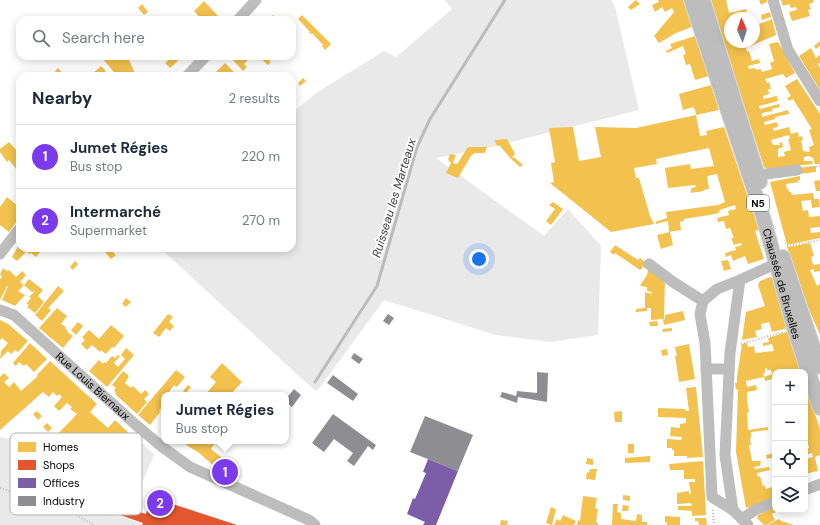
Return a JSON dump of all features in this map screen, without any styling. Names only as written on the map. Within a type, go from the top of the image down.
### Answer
[{"type":"main road","name":"Chaussée de Bruxelles","points":[[691,0],[762,215],[794,328],[820,408]]},
{"type":"main road","name":"Chaussée de Bruxelles","points":[[703,0],[780,248],[816,346],[820,366]]},
{"type":"street","points":[[242,16],[256,0]]},
{"type":"street","points":[[773,0],[788,50],[820,101]]},
{"type":"street","points":[[191,72],[202,60]]},
{"type":"street","points":[[759,177],[766,174],[798,170]]},
{"type":"street","points":[[0,254],[16,233]]},
{"type":"street","points":[[650,264],[672,282],[703,300]]},
{"type":"street","points":[[772,503],[755,510],[745,522],[733,510],[712,497],[705,343],[700,314],[703,300],[718,289],[775,264]]},
{"type":"street","points":[[733,510],[725,455],[729,369],[740,280]]},
{"type":"street","name":"Rue Louis Biernaux","points":[[0,310],[14,316],[136,425],[161,446],[190,467],[309,520],[315,525]]},
{"type":"street","points":[[706,369],[729,369]]},
{"type":"street","points":[[709,440],[726,440]]},
{"type":"street","points":[[808,489],[820,484]]},
{"type":"path","points":[[798,170],[820,166]]},
{"type":"path","points":[[780,248],[813,240],[820,240]]},
{"type":"path","points":[[732,343],[738,344],[794,328]]},
{"type":"path","points":[[0,488],[10,491]]},
{"type":"path","points":[[77,515],[94,525]]},
{"type":"shaded area","points":[[444,0],[611,0],[615,7],[639,110],[487,148],[436,158],[544,236],[568,209],[601,246],[598,335],[551,342],[496,335],[384,300],[318,390],[314,390],[164,252],[296,252],[296,110],[316,93],[384,51],[396,57],[452,9]]},
{"type":"shaded area","points":[[0,437],[10,439],[10,515],[115,515],[142,523],[141,525],[0,525]]},
{"type":"shaded area","points":[[142,442],[154,455],[142,483]]},
{"type":"building: Homes","points":[[636,0],[640,4],[631,10],[628,7]]},
{"type":"building: Homes","points":[[658,0],[684,0],[692,27],[676,33],[659,43],[654,36],[674,12],[672,8],[665,12],[662,7],[655,12],[652,5],[659,2]]},
{"type":"building: Homes","points":[[711,0],[726,0],[729,12],[724,12],[724,42]]},
{"type":"building: Homes","points":[[759,0],[767,0],[767,2],[761,5]]},
{"type":"building: Homes","points":[[781,0],[813,0],[814,2],[809,4],[811,9],[808,10],[810,16],[792,21],[789,12],[797,10],[796,7],[791,8],[789,4],[783,6]]},
{"type":"building: Homes","points":[[204,1],[218,16],[198,16],[194,11]]},
{"type":"building: Homes","points":[[142,4],[148,12],[144,15],[138,8]]},
{"type":"building: Homes","points":[[746,9],[747,12],[733,12]]},
{"type":"building: Homes","points":[[770,12],[771,17],[762,20],[761,15]]},
{"type":"building: Homes","points":[[302,15],[331,44],[325,50],[322,46],[323,45],[312,33],[309,33],[310,32],[298,19]]},
{"type":"building: Homes","points":[[772,19],[776,35],[760,42],[760,24]]},
{"type":"building: Homes","points":[[695,36],[709,76],[695,80],[690,64],[686,65],[683,55],[686,54],[683,46],[667,53],[666,51],[672,48],[670,44]]},
{"type":"building: Homes","points":[[820,41],[820,46],[816,49],[814,46]]},
{"type":"building: Homes","points":[[778,42],[795,73],[786,78],[783,74],[765,79],[767,83],[769,82],[771,89],[768,89],[769,94],[763,96],[763,99],[777,96],[778,101],[759,106],[760,109],[779,104],[780,107],[772,109],[773,111],[762,113],[762,117],[788,110],[789,114],[775,117],[775,119],[764,122],[765,125],[777,122],[778,127],[773,128],[774,131],[789,127],[791,134],[798,132],[799,137],[802,136],[803,140],[801,140],[803,151],[810,152],[809,147],[814,145],[809,130],[812,129],[793,99],[789,101],[787,98],[791,96],[785,86],[797,79],[820,114],[820,164],[815,164],[813,158],[809,156],[804,157],[804,161],[812,161],[813,164],[767,169],[764,167],[726,48],[746,48],[747,52],[749,51],[752,61],[759,59],[760,63],[748,66],[749,69],[761,69],[762,72],[772,69],[770,63],[774,61],[769,44]],"holes":[[[789,135],[790,139],[788,139],[791,150],[784,152],[785,156],[778,157],[778,149],[783,147],[782,142],[779,143],[780,145],[773,145],[771,140]]]},
{"type":"building: Homes","points":[[811,48],[816,58],[820,55],[820,63],[818,64],[820,68],[820,90],[799,56]]},
{"type":"building: Homes","points":[[104,60],[129,60],[134,72],[114,72]]},
{"type":"building: Homes","points":[[167,60],[178,61],[170,68],[165,63],[168,61]]},
{"type":"building: Homes","points":[[233,60],[248,60],[244,64],[247,67],[243,71]]},
{"type":"building: Homes","points":[[262,60],[269,60],[271,62],[268,65]]},
{"type":"building: Homes","points":[[225,63],[234,72],[216,72]]},
{"type":"building: Homes","points":[[101,66],[106,71],[105,72],[94,72]]},
{"type":"building: Homes","points":[[58,68],[62,72],[56,72]]},
{"type":"building: Homes","points":[[303,78],[306,81],[300,86],[298,83]]},
{"type":"building: Homes","points":[[711,85],[719,110],[696,115],[693,107],[683,110],[679,94]]},
{"type":"building: Homes","points":[[696,115],[700,136],[707,135],[706,131],[724,127],[759,230],[755,231],[764,259],[748,264],[745,256],[733,261],[731,255],[726,257],[725,253],[736,250],[735,247],[742,245],[741,243],[734,245],[731,238],[734,238],[730,228],[726,229],[724,221],[718,222],[717,218],[729,215],[728,211],[736,209],[735,205],[719,210],[720,212],[715,214],[684,219],[684,221],[680,222],[681,230],[669,232],[668,221],[656,224],[655,222],[667,218],[666,212],[718,205],[725,202],[717,174],[707,176],[709,189],[703,190],[704,191],[691,193],[691,188],[696,187],[695,185],[668,188],[665,168],[690,164],[691,169],[714,166],[709,148],[656,159],[657,164],[634,168],[636,178],[639,178],[650,216],[654,224],[611,232],[550,183],[554,182],[551,163],[555,162],[549,128],[573,127],[579,161],[601,157],[595,127],[636,128]]},
{"type":"building: Homes","points":[[507,139],[515,154],[511,159],[500,146],[496,145],[495,140]]},
{"type":"building: Homes","points":[[9,142],[16,150],[16,169],[9,160],[7,162],[0,152],[0,149]]},
{"type":"building: Homes","points":[[468,147],[487,147],[485,153],[475,153],[471,156],[458,178],[446,173],[451,163],[448,160],[450,154],[456,155],[453,163],[457,164]]},
{"type":"building: Homes","points":[[514,157],[523,165],[520,167],[511,159]]},
{"type":"building: Homes","points":[[816,166],[816,172],[799,174],[798,168]]},
{"type":"building: Homes","points":[[800,176],[800,180],[798,180],[799,182],[786,184],[787,189],[788,188],[792,195],[813,193],[814,199],[819,199],[820,207],[812,208],[811,200],[801,201],[803,211],[808,210],[809,217],[820,216],[820,227],[810,228],[811,233],[820,232],[820,238],[787,245],[770,182]]},
{"type":"building: Homes","points":[[820,180],[820,191],[816,191],[814,181]]},
{"type":"building: Homes","points":[[7,197],[16,204],[16,222],[9,232],[0,225],[0,207]]},
{"type":"building: Homes","points":[[553,202],[563,209],[551,225],[546,221],[555,209],[549,205]]},
{"type":"building: Homes","points":[[670,232],[673,245],[661,249],[657,235]]},
{"type":"building: Homes","points":[[810,243],[814,256],[811,257],[813,265],[820,264],[820,271],[814,272],[814,269],[810,270],[817,286],[820,284],[820,335],[807,307],[787,247]]},
{"type":"building: Homes","points":[[615,245],[638,260],[640,258],[665,279],[664,319],[651,320],[651,308],[647,308],[647,311],[636,312],[636,309],[645,308],[645,292],[652,294],[652,292],[647,291],[647,287],[640,286],[647,275],[648,270],[642,266],[643,267],[640,270],[615,253],[614,255],[610,252]]},
{"type":"building: Homes","points":[[16,250],[16,252],[26,252],[17,261],[12,257]]},
{"type":"building: Homes","points":[[26,252],[40,252],[36,257],[31,253]]},
{"type":"building: Homes","points":[[105,252],[113,252],[116,255],[111,259]]},
{"type":"building: Homes","points":[[728,260],[731,269],[724,271],[721,261]]},
{"type":"building: Homes","points":[[75,261],[78,264],[73,270],[70,267]]},
{"type":"building: Homes","points":[[3,268],[7,271],[9,270],[16,277],[22,271],[26,275],[20,282],[24,285],[18,291],[25,295],[15,306],[2,300],[8,286],[0,300],[0,279],[2,277],[0,274]]},
{"type":"building: Homes","points":[[770,277],[774,279],[788,328],[772,332],[769,322],[761,324],[762,329],[755,331],[757,337],[742,340],[746,312],[765,306],[758,285],[760,281]]},
{"type":"building: Homes","points":[[29,279],[43,290],[38,296],[44,302],[35,313],[27,307],[29,305],[26,304],[31,298],[29,297],[35,291],[32,292],[24,285]]},
{"type":"building: Homes","points":[[58,286],[64,291],[48,308],[51,310],[42,321],[35,315]]},
{"type":"building: Homes","points":[[126,298],[131,302],[126,307],[122,304]]},
{"type":"building: Homes","points":[[57,308],[67,316],[61,324],[66,327],[67,332],[73,336],[63,348],[39,328]]},
{"type":"building: Homes","points":[[683,311],[685,320],[664,325],[663,320],[665,319],[665,315]]},
{"type":"building: Homes","points":[[168,314],[173,317],[169,322],[174,326],[170,331],[166,328],[159,337],[153,333]]},
{"type":"building: Homes","points":[[0,320],[8,324],[28,341],[18,352],[15,350],[11,354],[8,351],[0,359],[1,351],[8,343],[2,338],[0,340]]},
{"type":"building: Homes","points":[[657,321],[658,326],[650,326],[649,322]]},
{"type":"building: Homes","points":[[78,322],[83,326],[76,335],[71,330]]},
{"type":"building: Homes","points":[[111,325],[124,336],[114,348],[112,347],[106,354],[101,350],[100,352],[92,345],[87,350],[81,344],[85,340],[82,337],[89,330],[99,339]]},
{"type":"building: Homes","points":[[672,328],[672,331],[663,332],[662,329]]},
{"type":"building: Homes","points":[[789,331],[801,369],[772,369],[772,374],[771,370],[767,370],[767,368],[765,368],[765,373],[763,373],[764,377],[746,381],[747,387],[756,385],[757,390],[747,392],[749,412],[747,413],[748,430],[768,427],[768,430],[751,432],[751,445],[749,445],[752,461],[761,461],[760,466],[754,467],[755,469],[769,467],[770,470],[757,473],[766,489],[772,487],[772,500],[746,508],[736,452],[738,389],[736,390],[735,383],[737,383],[742,344],[747,343],[748,347],[754,346],[755,353],[774,351],[772,344],[763,346],[763,343],[769,342],[768,338]]},
{"type":"building: Homes","points":[[30,343],[47,359],[34,372],[26,364],[24,366],[19,362],[16,366],[13,363]]},
{"type":"building: Homes","points":[[689,344],[695,379],[679,382],[675,347]]},
{"type":"building: Homes","points":[[126,348],[134,355],[107,387],[89,371],[99,360],[103,364],[104,362],[106,363],[112,356],[115,358],[118,355],[120,356],[114,363],[118,367],[125,359],[121,355]]},
{"type":"building: Homes","points":[[667,349],[668,355],[662,356],[661,350]]},
{"type":"building: Homes","points":[[50,361],[97,404],[90,412],[108,428],[115,420],[129,433],[59,433],[77,414],[70,409],[72,407],[67,403],[59,411],[54,406],[62,397],[59,394],[57,396],[53,392],[49,397],[43,392],[0,430],[0,377],[4,373],[9,378],[4,382],[9,387],[14,382],[21,391],[38,376],[37,375]]},
{"type":"building: Homes","points":[[222,363],[242,382],[233,392],[208,392],[216,382],[210,377]]},
{"type":"building: Homes","points":[[176,370],[185,377],[177,387],[174,385],[169,392],[161,392],[160,412],[150,425],[138,415]]},
{"type":"building: Homes","points":[[123,371],[129,376],[125,383],[131,388],[133,386],[141,394],[145,390],[149,394],[144,399],[147,402],[137,414],[115,394],[116,393],[114,390],[116,388],[112,385]]},
{"type":"building: Homes","points":[[772,374],[772,379],[765,381],[764,377]]},
{"type":"building: Homes","points":[[188,385],[191,387],[187,392],[183,391]]},
{"type":"building: Homes","points":[[696,387],[703,457],[687,458],[687,456],[674,456],[674,450],[672,450],[672,448],[667,448],[667,439],[681,440],[682,437],[670,436],[671,427],[680,428],[680,424],[686,423],[686,418],[658,417],[658,408],[685,409],[685,411],[689,411],[686,388]]},
{"type":"building: Homes","points":[[808,393],[820,429],[820,455],[815,457],[818,471],[808,473],[808,458],[813,457],[812,453],[808,454]]},
{"type":"building: Homes","points":[[37,411],[42,416],[38,420],[33,414]]},
{"type":"building: Homes","points":[[622,411],[622,422],[615,422],[614,412]]},
{"type":"building: Homes","points":[[47,423],[52,428],[48,432],[43,427]]},
{"type":"building: Homes","points":[[209,444],[208,446],[210,444],[214,444],[211,449],[226,461],[219,469],[198,452],[186,445]]},
{"type":"building: Homes","points":[[628,444],[634,444],[634,453],[628,453]]},
{"type":"building: Homes","points":[[772,454],[772,458],[767,459],[766,455]]},
{"type":"building: Homes","points":[[650,456],[650,462],[625,463],[625,458]]},
{"type":"building: Homes","points":[[587,458],[593,459],[593,465],[586,464]]},
{"type":"building: Homes","points":[[703,461],[706,515],[692,516],[692,511],[678,510],[678,506],[692,506],[691,503],[677,504],[677,493],[689,491],[689,494],[691,494],[689,482],[695,482],[695,479],[684,479],[684,470],[670,470],[669,464]]},
{"type":"building: Homes","points":[[590,469],[597,469],[595,480],[586,479],[587,472],[589,473]]},
{"type":"building: Homes","points":[[623,495],[630,496],[630,501],[623,500]]},
{"type":"building: Homes","points":[[583,496],[597,498],[595,508],[598,509],[596,522],[598,525],[577,525],[578,520],[580,521]]},
{"type":"building: Homes","points":[[613,504],[618,504],[617,512],[621,513],[621,519],[636,521],[637,514],[642,515],[642,522],[647,522],[647,525],[612,525]]},
{"type":"building: Homes","points":[[623,505],[629,506],[628,511],[622,511]]},
{"type":"building: Homes","points":[[551,507],[556,509],[552,525],[546,523]]},
{"type":"building: Homes","points":[[772,508],[772,513],[774,513],[772,514],[775,520],[764,525],[757,518],[758,515]]},
{"type":"building: Homes","points":[[563,515],[576,521],[574,525],[554,525],[557,519],[560,521]]},
{"type":"building: Homes","points":[[665,516],[680,517],[680,525],[667,525],[665,522]]},
{"type":"building: Homes","points":[[695,518],[706,518],[707,525],[699,525],[698,521],[695,521]]},
{"type":"building: Homes","points":[[779,519],[781,521],[794,525],[767,525]]},
{"type":"building: Homes","points":[[501,520],[508,521],[507,525],[500,525]]},
{"type":"building: Shops","points":[[151,497],[237,525],[142,525],[143,523],[120,515],[142,515],[142,513],[146,514]]},
{"type":"building: Offices","points":[[428,459],[458,471],[436,525],[423,525],[425,522],[407,514],[413,498],[415,499],[426,473],[423,472]]},
{"type":"building: Industry","points":[[388,314],[394,318],[389,325],[383,321]]},
{"type":"building: Industry","points":[[354,353],[363,359],[359,364],[351,358]]},
{"type":"building: Industry","points":[[537,372],[548,373],[547,402],[518,397],[517,403],[500,397],[502,392],[516,396],[517,391],[537,393]]},
{"type":"building: Industry","points":[[333,375],[358,394],[353,401],[327,383]]},
{"type":"building: Industry","points":[[294,389],[301,395],[292,407],[289,404],[289,395]]},
{"type":"building: Industry","points":[[333,414],[376,445],[373,450],[368,446],[354,466],[347,461],[353,453],[334,439],[324,452],[312,443]]},
{"type":"building: Industry","points":[[425,416],[473,435],[458,471],[410,452]]},
{"type":"waterway","name":"Ruisseau les Marteaux","points":[[315,382],[377,286],[417,147],[430,119],[505,0]]},
{"type":"tram line","points":[[693,0],[749,174],[820,385]]},
{"type":"place","name":"Jumet Régies","points":[[225,472]]},
{"type":"place","name":"Intermarché","points":[[160,503]]}]
